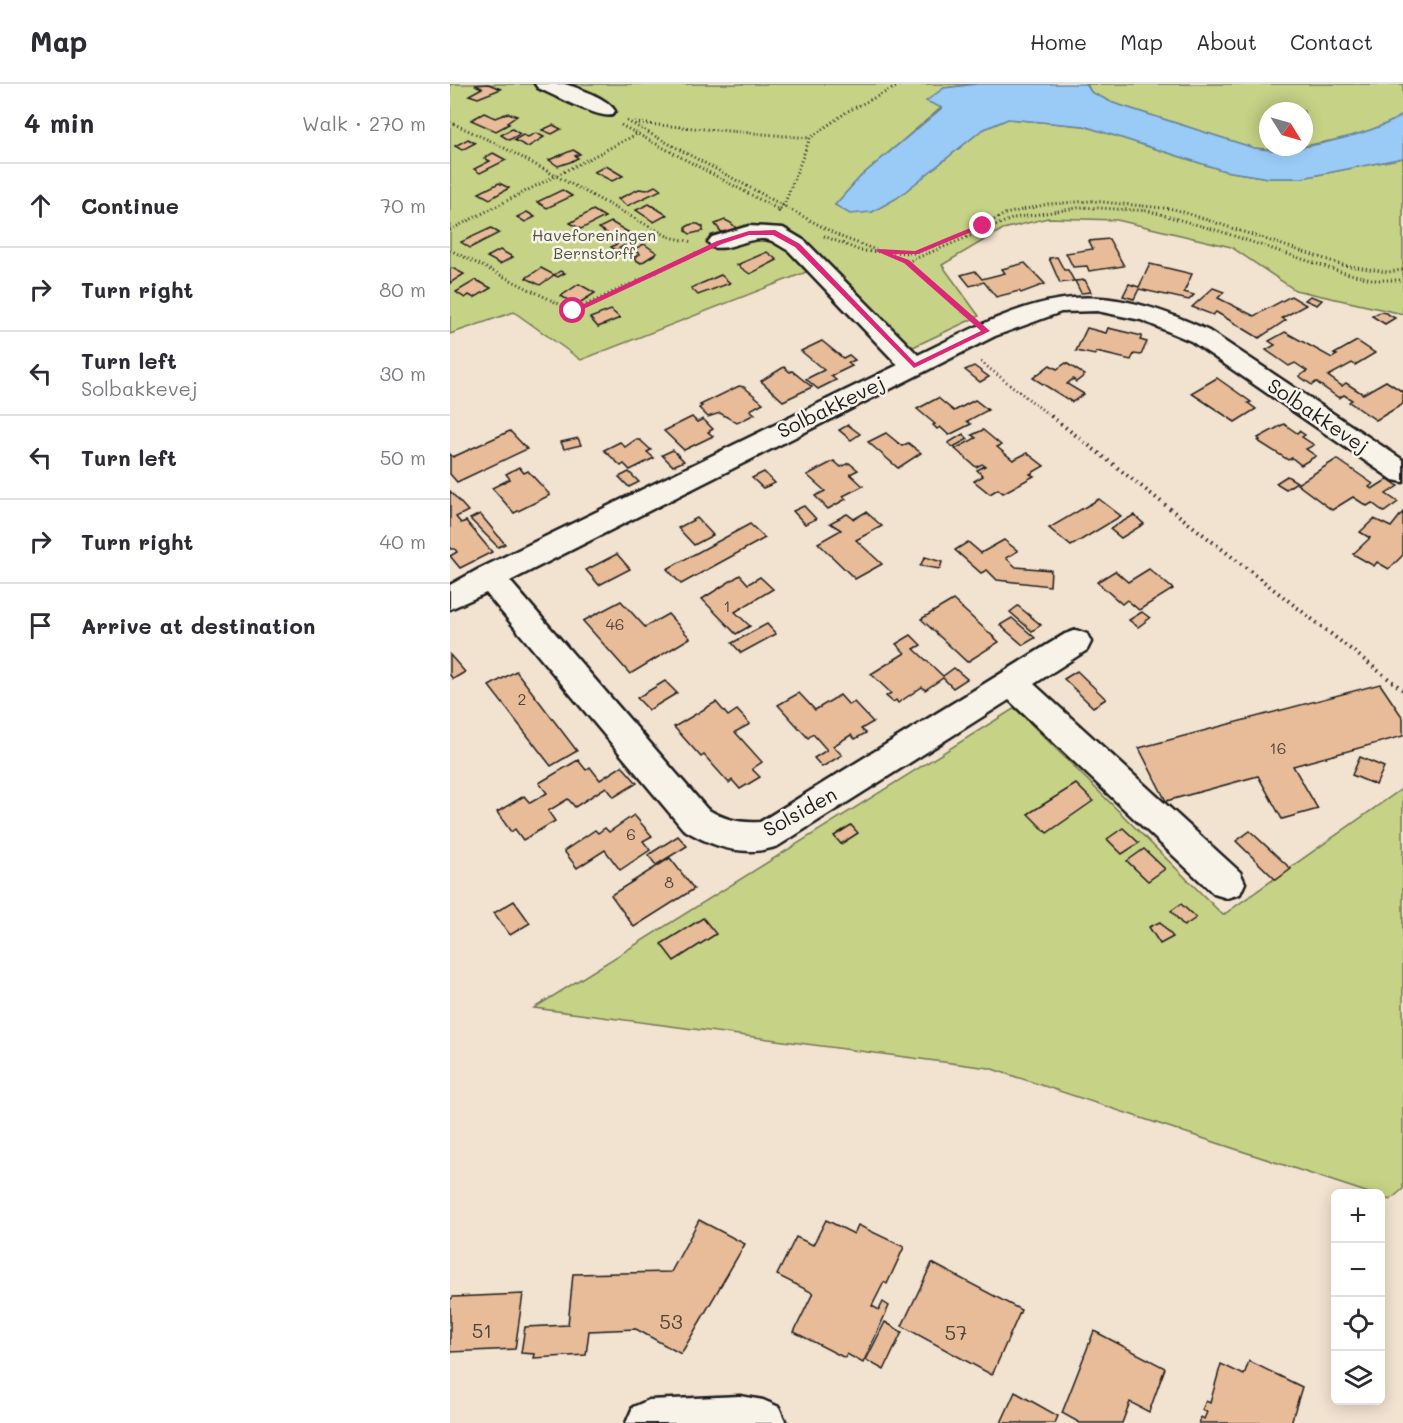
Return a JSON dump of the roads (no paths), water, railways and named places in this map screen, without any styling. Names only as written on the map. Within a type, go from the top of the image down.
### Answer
[{"type":"street","points":[[545,84],[594,94],[611,117]]},
{"type":"street","points":[[720,242],[749,233],[775,232],[797,246],[914,366]]},
{"type":"street","name":"Solbakkevej","points":[[450,598],[986,331],[1027,314],[1063,305],[1101,305],[1139,311],[1168,320],[1200,336],[1403,474]]},
{"type":"street","name":"Solsiden","points":[[489,578],[695,819],[714,831],[737,838],[766,836],[1076,642]]},
{"type":"street","points":[[1011,682],[1227,883]]},
{"type":"street","points":[[649,1423],[740,1419],[764,1423]]},
{"type":"water","points":[[977,84],[1086,84],[1091,92],[1113,103],[1259,149],[1259,156],[1313,156],[1313,145],[1376,128],[1403,115],[1403,158],[1302,178],[1269,178],[1225,171],[1084,126],[1008,119],[982,130],[897,198],[872,212],[850,214],[835,205],[861,176],[942,108],[926,101],[944,88]]},
{"type":"park label","name":"Haveforeningen Bernstorff","points":[[594,244]]}]
